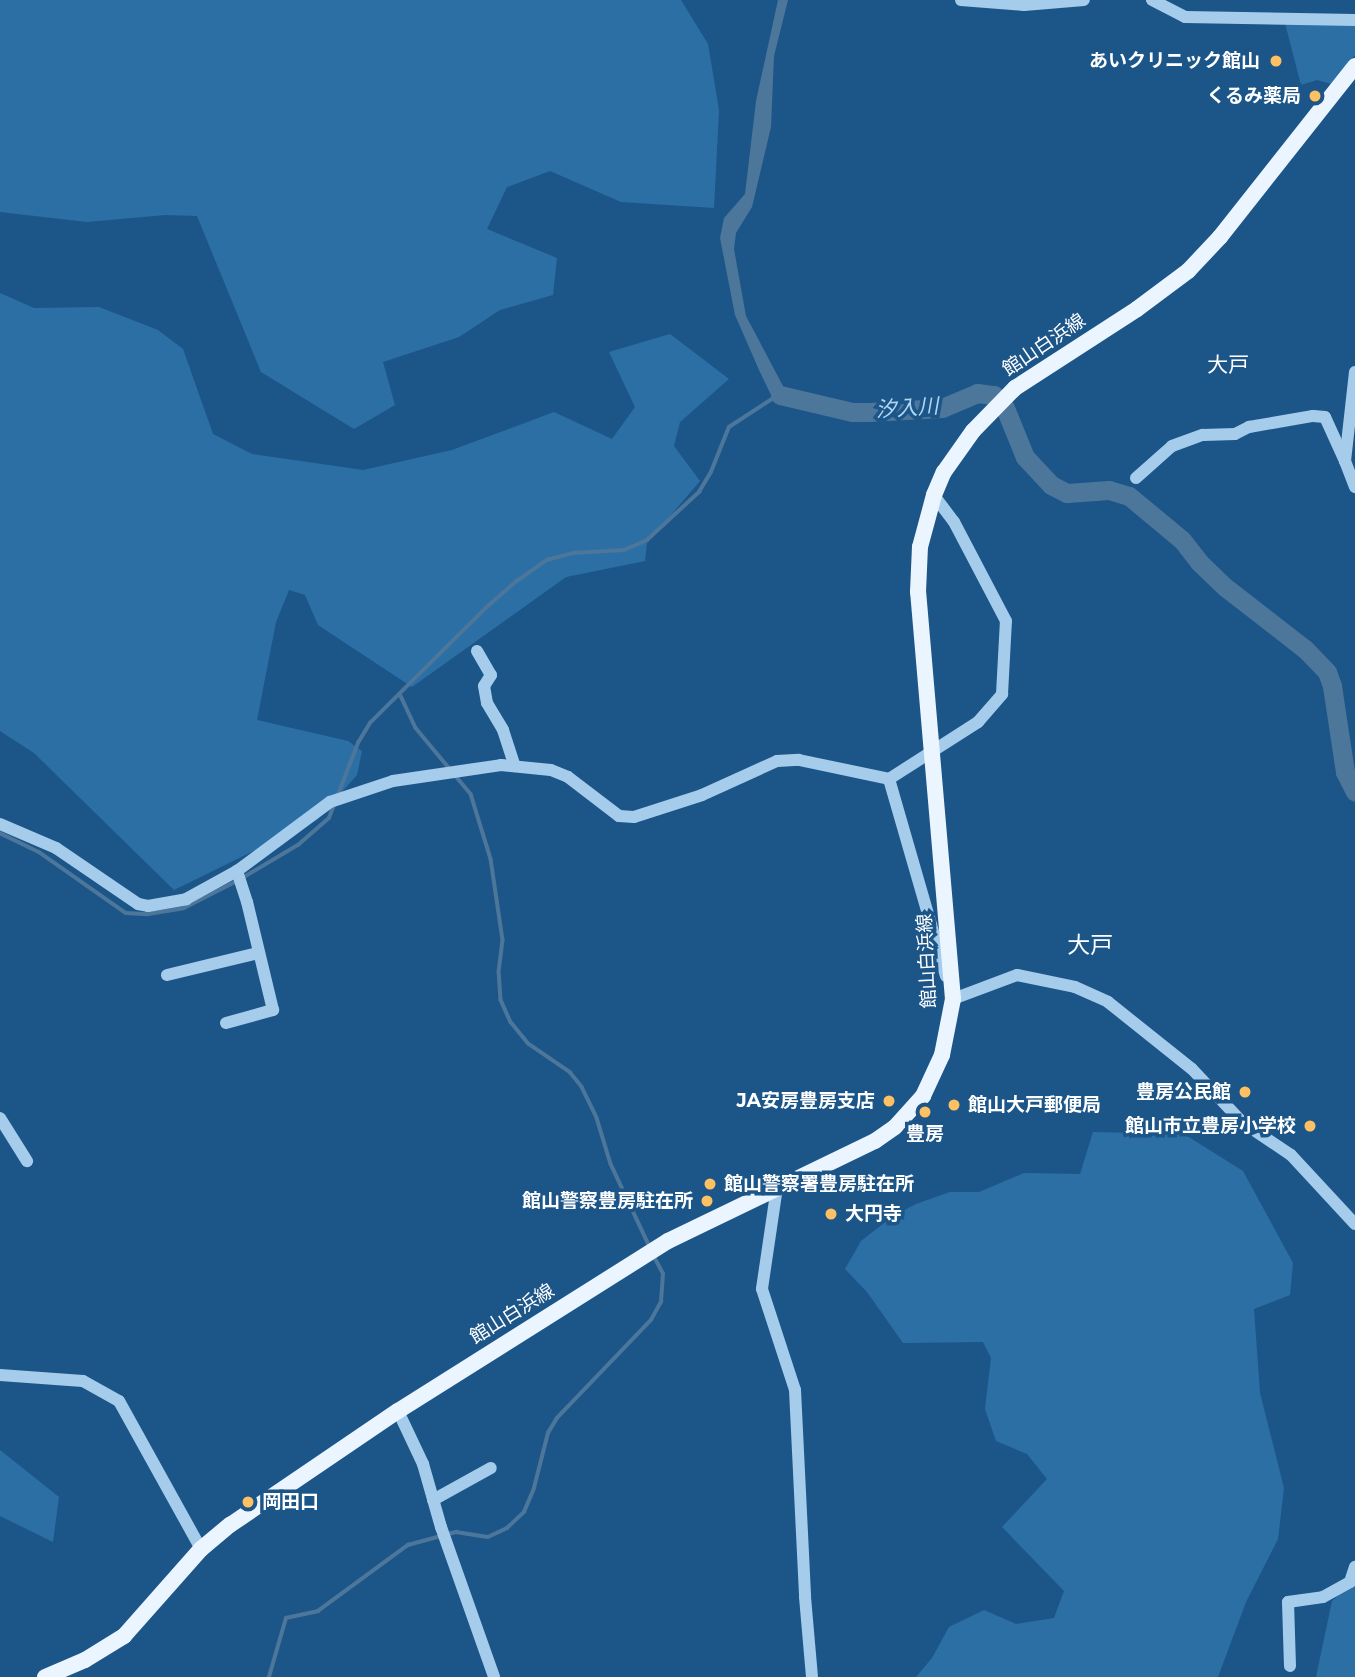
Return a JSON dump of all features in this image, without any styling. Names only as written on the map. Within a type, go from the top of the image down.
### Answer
[{"type":"main road","name":"館山白浜線","points":[[45,1677],[85,1660],[124,1636],[201,1549],[245,1514],[397,1411],[668,1241],[874,1141],[909,1114],[923,1097],[942,1055],[953,999],[918,593],[920,547],[933,495],[944,472],[973,431],[1015,388],[1137,309],[1188,271],[1220,237],[1355,66]]},
{"type":"street","points":[[961,0],[1024,5],[1084,0]]},
{"type":"street","points":[[1152,0],[1185,17],[1355,20]]},
{"type":"street","points":[[1345,461],[1355,372]]},
{"type":"street","points":[[1136,478],[1172,446],[1203,435],[1235,434],[1249,427],[1313,416],[1325,417],[1355,487]]},
{"type":"street","points":[[0,824],[56,848],[138,904],[148,905],[186,899],[239,879],[330,802],[393,781],[431,774],[514,766],[551,770],[568,776],[619,816],[634,817],[702,795],[776,761],[799,760],[889,779],[978,722],[1002,694],[1006,621],[954,522],[933,495]]},
{"type":"street","points":[[477,651],[491,675],[484,686],[486,703],[503,730],[514,766]]},
{"type":"street","points":[[889,779],[953,999],[1017,975],[1074,986],[1108,1003],[1192,1069],[1242,1122],[1291,1155],[1355,1224]]},
{"type":"street","points":[[226,1023],[273,1010],[239,879]]},
{"type":"street","points":[[167,975],[258,953]]},
{"type":"street","points":[[0,1118],[27,1161]]},
{"type":"street","points":[[777,1187],[762,1289],[795,1390],[805,1597],[812,1677]]},
{"type":"street","points":[[0,1375],[83,1381],[119,1401],[201,1549]]},
{"type":"street","points":[[397,1411],[423,1464],[441,1527],[494,1677]]},
{"type":"street","points":[[433,1500],[491,1468]]},
{"type":"street","points":[[1290,1666],[1288,1602],[1323,1597],[1350,1582],[1355,1567]]},
{"type":"shaded area","points":[[0,0],[681,0],[708,44],[719,110],[714,208],[621,202],[550,171],[507,187],[487,229],[557,258],[553,295],[500,310],[459,337],[383,362],[395,405],[354,429],[261,372],[197,216],[165,215],[87,222],[0,212]]},
{"type":"shaded area","points":[[778,0],[788,0],[774,56],[771,127],[752,207],[736,233],[734,249],[746,316],[784,388],[804,400],[793,401],[771,395],[759,370],[735,315],[720,238],[724,218],[745,194],[756,101]]},
{"type":"shaded area","points":[[1285,23],[1355,25],[1355,55],[1331,84],[1317,80],[1301,85]]},
{"type":"shaded area","points":[[0,293],[34,308],[99,307],[158,330],[183,349],[213,434],[252,454],[363,470],[452,450],[554,412],[612,439],[635,407],[609,352],[670,334],[729,379],[680,422],[674,446],[700,481],[647,543],[645,561],[566,577],[412,687],[318,625],[305,595],[289,590],[276,622],[257,720],[348,741],[362,751],[357,775],[317,820],[174,890],[34,753],[0,731]]},
{"type":"shaded area","points":[[1093,1132],[1184,1134],[1243,1171],[1293,1263],[1290,1295],[1254,1309],[1260,1393],[1284,1488],[1278,1539],[1246,1602],[1218,1677],[916,1677],[932,1658],[949,1627],[984,1610],[1016,1624],[1054,1618],[1064,1591],[1002,1527],[1047,1479],[1027,1454],[996,1441],[985,1409],[991,1358],[983,1342],[903,1343],[867,1292],[845,1269],[861,1241],[893,1216],[916,1204],[950,1192],[979,1192],[1024,1173],[1080,1174]]},
{"type":"shaded area","points":[[0,1450],[59,1497],[53,1542],[0,1516]]},
{"type":"shaded area","points":[[1355,1581],[1355,1677],[1316,1677],[1332,1601]]},
{"type":"waterway","name":"汐入川","points":[[780,395],[852,412],[942,408],[977,393],[994,395],[1005,408],[1025,457],[1051,485],[1067,493],[1109,490],[1129,496],[1182,540],[1199,562],[1225,587],[1305,649],[1327,672],[1332,686],[1345,772],[1355,792]]},
{"type":"waterway","points":[[338,795],[358,743],[370,723],[489,605],[547,560],[574,553],[624,550],[647,540],[699,492],[711,472],[729,427],[778,395]]},
{"type":"waterway","points":[[401,696],[416,728],[450,769]]},
{"type":"waterway","points":[[455,775],[471,794],[491,859],[503,940],[499,971],[501,1000],[511,1022],[529,1044],[570,1072],[582,1087],[597,1118],[611,1164],[650,1247]]},
{"type":"waterway","points":[[244,877],[298,845],[329,818],[334,805]]},
{"type":"waterway","points":[[0,833],[39,852],[126,913],[148,914],[184,908],[237,881]]},
{"type":"waterway","points":[[269,1677],[286,1618],[318,1611],[408,1545],[456,1532],[488,1537],[507,1528],[524,1512],[534,1488],[548,1433],[557,1418],[651,1320],[661,1302],[663,1274],[654,1257]]},
{"type":"place","name":"あいクリニック館山","points":[[1276,61]]},
{"type":"place","name":"くるみ薬局","points":[[1315,96]]},
{"type":"place","name":"豊房公民館","points":[[1245,1092]]},
{"type":"place","name":"JA安房豊房支店","points":[[889,1101]]},
{"type":"place","name":"館山大戸郵便局","points":[[954,1105]]},
{"type":"place","name":"豊房","points":[[925,1112]]},
{"type":"place","name":"館山市立豊房小学校","points":[[1310,1126]]},
{"type":"place","name":"館山警察署豊房駐在所","points":[[710,1184]]},
{"type":"place","name":"館山警察豊房駐在所","points":[[707,1201]]},
{"type":"place","name":"大円寺","points":[[831,1214]]},
{"type":"place","name":"岡田口","points":[[248,1502]]},
{"type":"district","name":"大戸","points":[[1228,365]]},
{"type":"district","name":"大戸","points":[[1090,945]]}]
